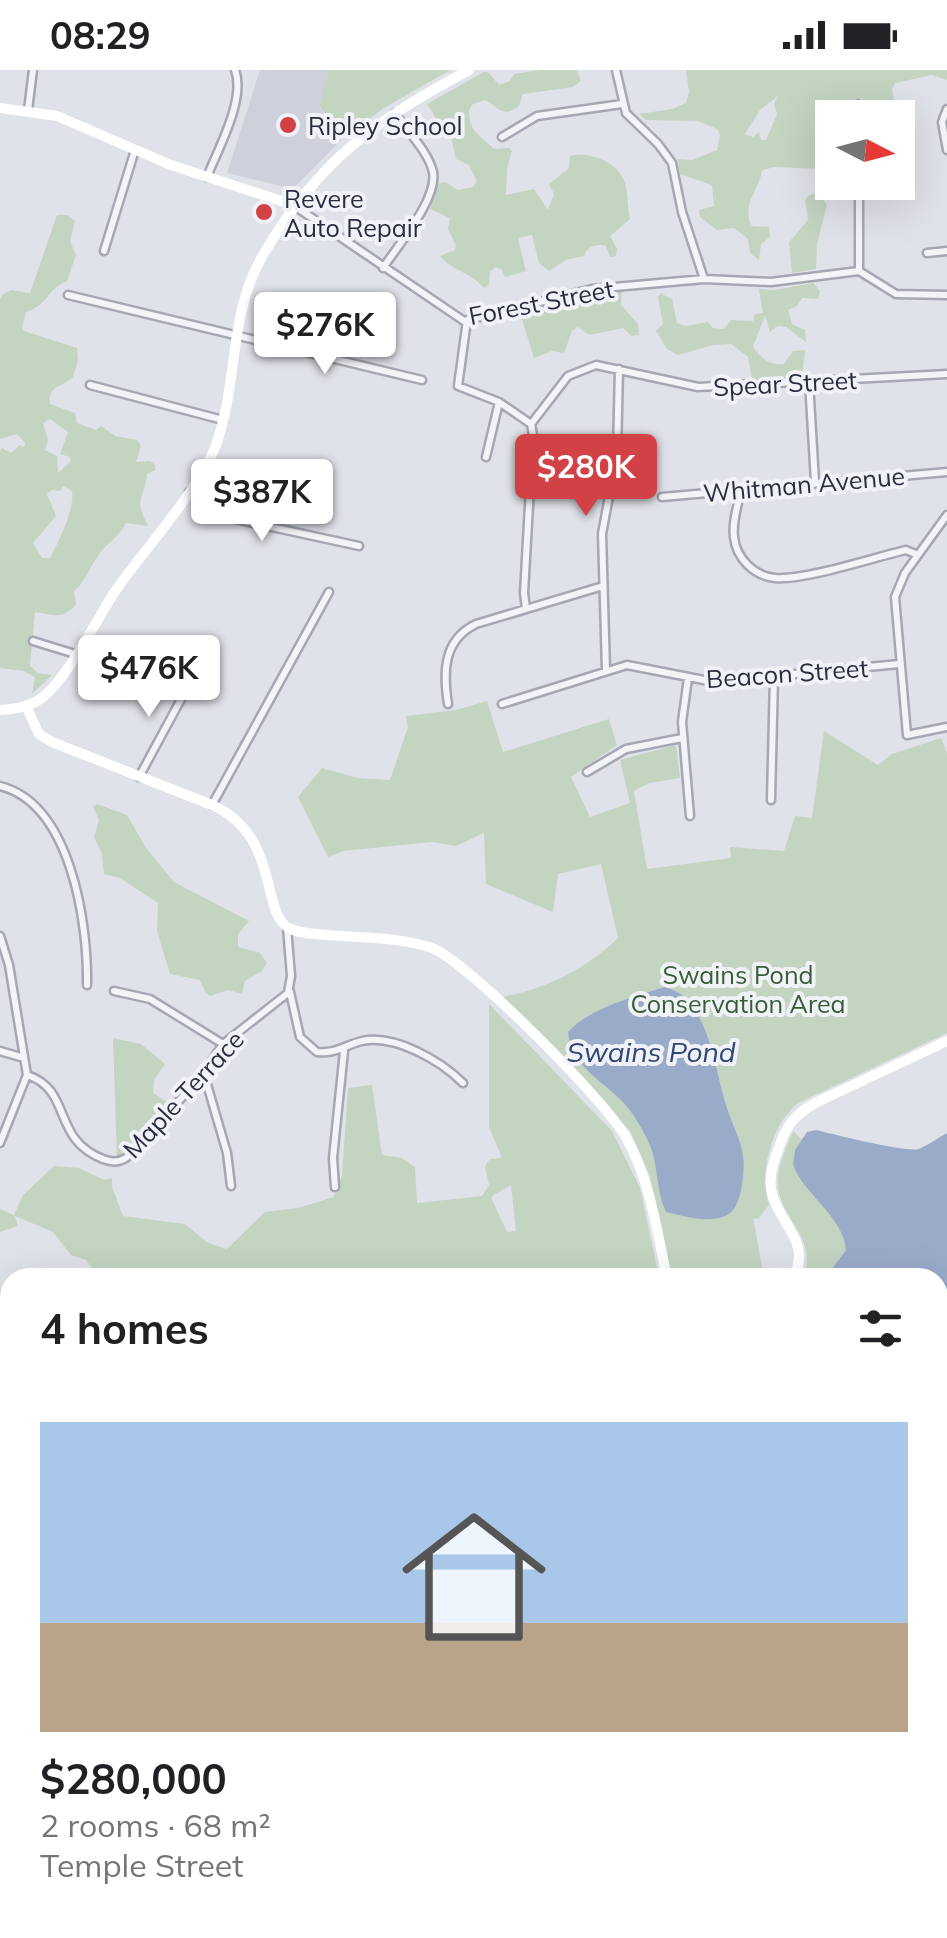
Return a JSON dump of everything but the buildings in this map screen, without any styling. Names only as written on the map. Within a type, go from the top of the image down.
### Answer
[{"type":"street","points":[[28,110],[32,70]]},
{"type":"street","points":[[207,177],[238,97],[235,70]]},
{"type":"street","points":[[0,710],[26,706],[47,694],[212,457],[224,420],[249,282],[294,205],[339,154],[394,112],[468,70]]},
{"type":"street","points":[[616,70],[622,104],[629,117],[672,162],[682,212],[704,278]]},
{"type":"street","points":[[502,137],[537,116],[622,104]]},
{"type":"street","name":"Forest Street","points":[[0,108],[67,120],[207,177],[294,205],[459,320],[592,289],[704,278],[771,282],[859,271]]},
{"type":"street","points":[[946,110],[942,122],[947,150]]},
{"type":"street","points":[[383,268],[428,199],[433,184],[425,156],[394,112]]},
{"type":"street","points":[[104,250],[135,150]]},
{"type":"street","points":[[860,200],[859,271],[896,294],[947,296]]},
{"type":"street","points":[[927,253],[947,251]]},
{"type":"street","points":[[68,295],[422,380]]},
{"type":"street","points":[[467,320],[458,384],[463,390],[499,402],[531,424],[526,608]]},
{"type":"street","name":"Spear Street","points":[[531,424],[572,374],[598,364],[698,388],[947,374]]},
{"type":"street","points":[[606,670],[602,534],[617,453],[620,368]]},
{"type":"street","points":[[809,381],[815,482]]},
{"type":"street","points":[[90,385],[224,420]]},
{"type":"street","points":[[486,457],[499,402]]},
{"type":"street","name":"Whitman Avenue","points":[[662,498],[947,472]]},
{"type":"street","points":[[741,490],[735,544],[744,562],[768,576],[793,577],[904,550],[918,555]]},
{"type":"street","points":[[188,492],[230,518],[359,546]]},
{"type":"street","points":[[947,515],[918,555],[895,597],[906,732],[912,736],[947,727]]},
{"type":"street","points":[[448,704],[445,666],[456,637],[476,624],[603,586]]},
{"type":"street","points":[[212,805],[329,592]]},
{"type":"street","points":[[33,642],[75,654]]},
{"type":"street","name":"Beacon Street","points":[[502,704],[632,665],[714,682],[898,664]]},
{"type":"street","points":[[688,678],[682,738],[690,816]]},
{"type":"street","points":[[771,800],[774,678]]},
{"type":"street","points":[[139,777],[192,679]]},
{"type":"street","points":[[26,706],[44,737],[212,805],[233,817],[257,845],[277,914],[286,926],[295,1023],[305,1044],[316,1052],[344,1051],[368,1041],[416,1051],[438,1061],[463,1083]]},
{"type":"street","points":[[587,772],[626,749],[682,738]]},
{"type":"street","points":[[0,786],[20,792],[32,801],[62,848],[83,916],[87,985]]},
{"type":"street","points":[[286,926],[313,934],[423,946],[450,957],[468,971],[624,1132],[644,1180],[665,1268]]},
{"type":"street","points":[[0,936],[27,1075],[0,1143]]},
{"type":"street","name":"Maple Terrace","points":[[27,1075],[46,1084],[77,1145],[118,1162],[136,1151],[224,1044],[290,991]]},
{"type":"street","points":[[114,992],[150,999],[224,1044]]},
{"type":"street","points":[[798,1268],[800,1246],[774,1198],[771,1182],[774,1160],[789,1123],[797,1113],[817,1102],[947,1041]]},
{"type":"street","points":[[0,1051],[25,1058]]},
{"type":"street","points":[[335,1187],[333,1158],[344,1051]]},
{"type":"street","points":[[204,1073],[227,1153],[231,1186]]},
{"type":"shaded area","name":"Ripley School","points":[[260,70],[329,70],[319,107],[345,136],[293,189],[227,173]]},
{"type":"green space","points":[[329,70],[450,70],[345,136],[319,106]]},
{"type":"green space","points":[[577,70],[581,81],[573,87],[523,94],[519,106],[508,112],[485,100],[469,110],[473,129],[481,137],[494,149],[512,151],[506,195],[534,189],[548,210],[554,194],[549,184],[569,168],[570,156],[593,156],[620,173],[630,219],[610,236],[616,256],[610,257],[606,246],[596,245],[584,256],[566,260],[549,271],[539,263],[532,235],[518,238],[526,271],[505,277],[495,267],[484,288],[440,256],[456,246],[448,229],[450,218],[430,209],[438,184],[445,182],[458,190],[473,187],[477,181],[469,165],[456,159],[450,133],[434,125],[435,116],[427,104],[484,72],[499,85],[510,81],[514,74]]},
{"type":"green space","points":[[686,70],[947,70],[947,80],[932,75],[895,83],[894,100],[815,100],[815,169],[762,170],[749,204],[752,226],[769,227],[770,237],[761,244],[759,260],[750,253],[748,239],[734,228],[717,230],[700,217],[699,210],[714,206],[712,185],[680,174],[678,159],[692,160],[717,150],[717,129],[698,121],[646,120],[639,114],[686,103]],"holes":[[[778,96],[774,104],[777,114],[766,140],[761,140],[759,132],[753,137],[745,134],[760,110]]]},
{"type":"green space","points":[[815,193],[815,200],[824,200],[827,205],[817,244],[816,269],[792,273],[789,242],[808,220],[808,196]]},
{"type":"green space","points":[[57,215],[67,215],[75,221],[70,241],[76,255],[67,281],[26,312],[22,328],[77,348],[73,377],[53,390],[50,404],[75,413],[77,423],[96,430],[101,426],[115,436],[137,440],[141,446],[136,462],[150,461],[155,465],[155,470],[147,474],[141,499],[148,526],[126,523],[74,591],[76,604],[71,609],[57,615],[35,612],[30,666],[38,673],[52,675],[32,694],[35,677],[24,671],[0,668],[0,451],[2,448],[11,453],[25,443],[17,434],[0,439],[0,299],[11,290],[30,293]],"holes":[[[50,419],[68,432],[60,454],[71,461],[58,473],[57,456],[45,450],[48,440],[43,423]],[[63,486],[72,491],[69,515],[50,558],[42,558],[33,543],[56,516],[47,494],[60,491]]]},
{"type":"green space","points":[[813,283],[820,291],[818,299],[802,298],[788,310],[792,324],[805,330],[806,342],[786,327],[778,326],[770,332],[765,316],[753,346],[774,364],[784,364],[793,351],[805,350],[802,376],[752,379],[748,357],[731,344],[678,355],[667,349],[656,331],[663,324],[660,293],[672,299],[677,323],[686,326],[708,322],[713,328],[724,329],[731,320],[753,321],[755,314],[763,313],[759,289]]},
{"type":"green space","points":[[622,291],[621,305],[638,324],[639,335],[631,336],[623,328],[590,335],[577,327],[564,353],[552,351],[534,358],[520,313],[548,311],[578,297]]},
{"type":"green space","name":"Swains Pond Conservation Area","points":[[487,701],[503,752],[609,719],[617,745],[571,777],[590,817],[630,803],[620,760],[676,745],[680,778],[649,783],[634,791],[647,869],[731,858],[730,847],[784,851],[795,816],[812,818],[824,731],[878,765],[892,754],[941,738],[947,753],[947,1033],[800,1102],[790,1111],[770,1149],[765,1178],[769,1205],[758,1219],[753,1218],[762,1268],[669,1268],[650,1176],[630,1131],[502,997],[564,976],[618,938],[601,864],[558,874],[553,912],[486,884],[484,833],[456,846],[432,842],[343,851],[328,857],[298,797],[322,768],[358,778],[390,780],[408,727],[406,716],[456,710]]},
{"type":"green space","points":[[97,804],[127,815],[146,848],[174,882],[249,921],[238,934],[238,947],[260,953],[267,963],[262,971],[245,981],[242,994],[228,990],[210,996],[200,980],[170,974],[157,931],[158,903],[120,878],[104,874],[102,854],[94,837],[99,820],[93,807]]},
{"type":"green space","points":[[489,1004],[612,1131],[640,1188],[657,1268],[92,1268],[86,1260],[71,1255],[53,1232],[15,1216],[18,1226],[0,1232],[0,1209],[14,1215],[23,1195],[54,1166],[79,1168],[104,1180],[112,1178],[123,1216],[185,1224],[208,1243],[227,1249],[265,1212],[298,1208],[334,1197],[342,1176],[348,1088],[372,1085],[382,1155],[402,1158],[415,1167],[417,1203],[482,1196],[489,1185],[485,1166],[490,1159],[502,1158],[489,1127]],"holes":[[[511,1185],[516,1231],[507,1232],[492,1196]]]},
{"type":"green space","points":[[113,1038],[141,1044],[165,1064],[154,1080],[153,1093],[170,1104],[143,1138],[117,1160]]},
{"type":"green space","points":[[793,1131],[801,1139],[816,1133],[906,1155],[947,1138],[947,1268],[806,1268],[803,1240],[785,1210],[778,1186],[780,1165]]},
{"type":"water","name":"Swains Pond","points":[[665,987],[688,1000],[704,1026],[742,1150],[739,1199],[733,1210],[719,1218],[701,1219],[666,1212],[652,1151],[642,1129],[626,1105],[586,1068],[571,1046],[568,1032],[587,1017]]},
{"type":"water","points":[[816,1130],[912,1149],[947,1133],[947,1268],[833,1268],[846,1250],[843,1238],[793,1165],[795,1150],[807,1132]]},
{"type":"place","name":"Ripley School","points":[[288,125]]},
{"type":"place","name":"Revere Auto Repair","points":[[264,212]]}]
